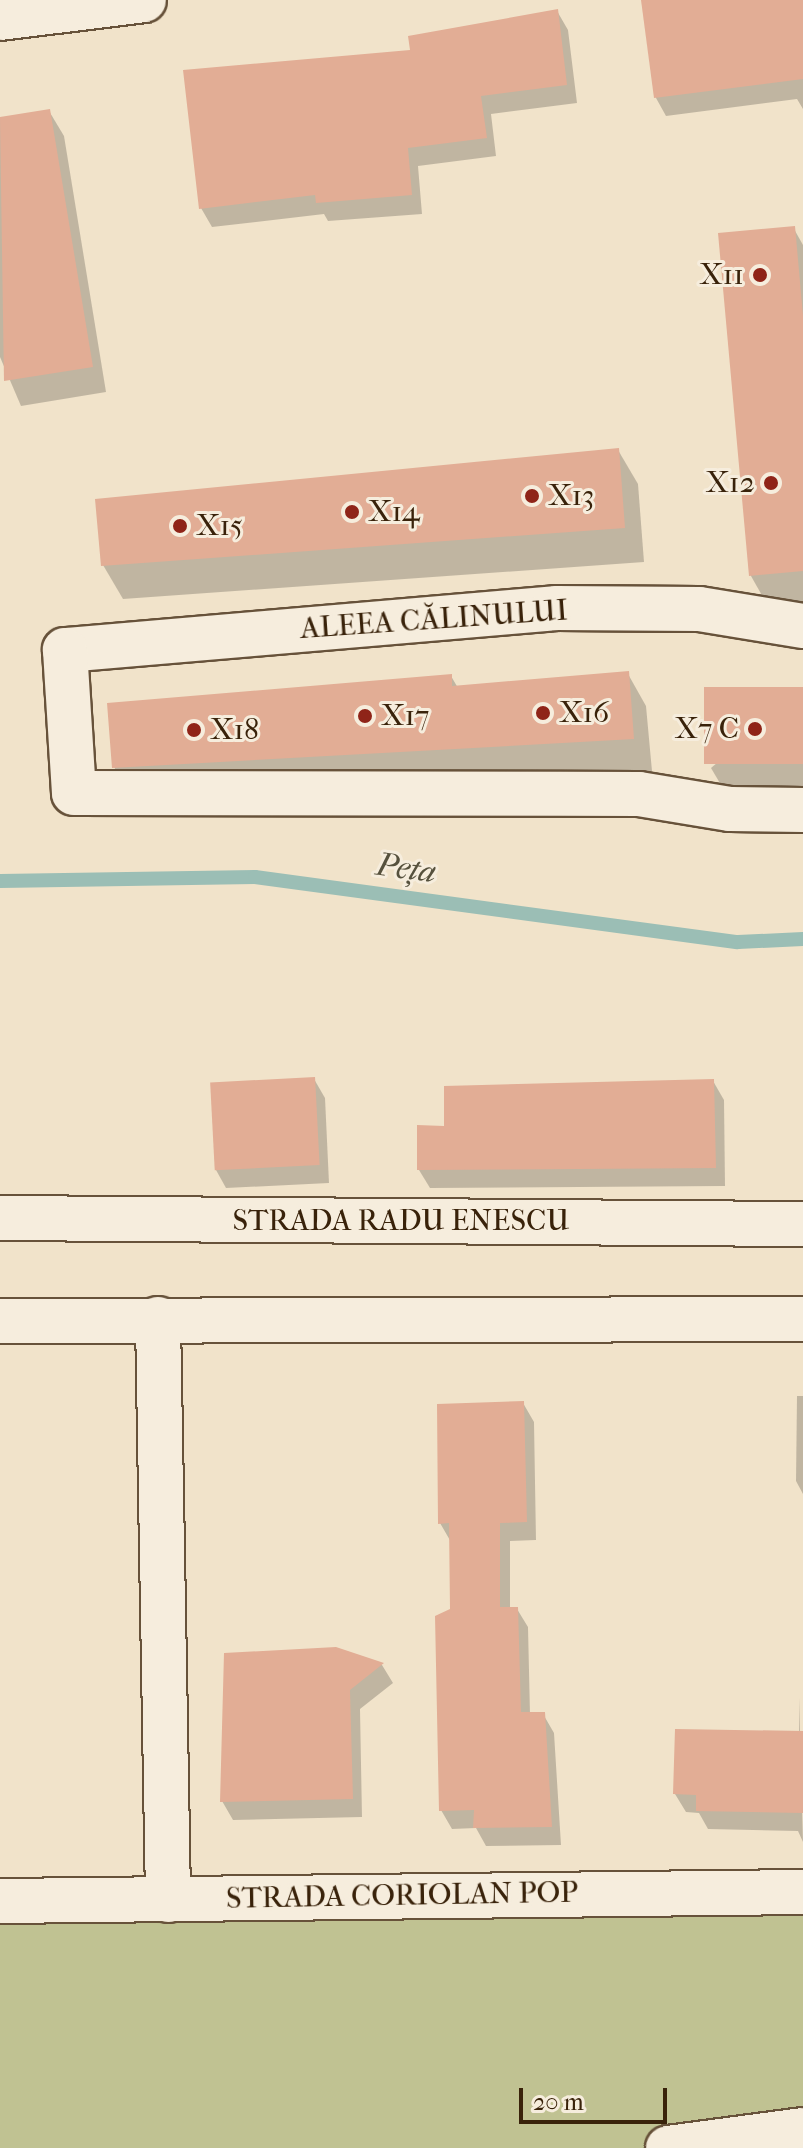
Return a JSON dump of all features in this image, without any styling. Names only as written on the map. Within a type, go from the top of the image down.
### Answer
[{"type":"street","points":[[0,18],[144,0]]},
{"type":"street","name":"ALEEA CĂLINULUI","points":[[803,626],[699,609],[557,608],[65,650],[74,793],[639,794],[730,809],[803,810]]},
{"type":"street","name":"STRADA RADU ENESCU","points":[[0,1218],[803,1224]]},
{"type":"street","points":[[158,1319],[168,1900]]},
{"type":"street","points":[[0,1321],[803,1319]]},
{"type":"street","name":"STRADA CORIOLAN POP","points":[[0,1901],[803,1892]]},
{"type":"street","points":[[668,2148],[803,2130]]},
{"type":"green space","points":[[803,1892],[803,2130],[668,2148],[0,2148],[0,1901]]},
{"type":"building","points":[[641,0],[803,0],[803,79],[654,98]]},
{"type":"building","points":[[558,9],[567,85],[481,96],[487,138],[408,148],[412,195],[316,203],[315,195],[199,209],[183,70],[410,50],[408,36]]},
{"type":"building","points":[[50,109],[93,367],[4,381],[0,117]]},
{"type":"building","points":[[795,226],[803,316],[803,571],[749,576],[718,233]]},
{"type":"building","points":[[619,448],[625,528],[101,566],[95,499]]},
{"type":"building","points":[[629,671],[634,739],[112,768],[107,703],[452,674],[452,686]]},
{"type":"building","name":"X7 C","points":[[704,687],[803,687],[803,764],[704,764]]},
{"type":"building","points":[[315,1077],[320,1165],[215,1170],[210,1082]]},
{"type":"building","points":[[714,1079],[716,1168],[417,1170],[417,1125],[444,1126],[444,1086]]},
{"type":"building","points":[[524,1401],[527,1522],[500,1523],[500,1607],[518,1607],[521,1712],[545,1712],[552,1827],[473,1828],[474,1810],[439,1811],[435,1616],[450,1609],[449,1523],[438,1524],[437,1404]]},
{"type":"building","points":[[336,1647],[384,1663],[350,1690],[353,1799],[220,1802],[224,1653]]},
{"type":"building","points":[[675,1729],[803,1731],[803,1813],[696,1811],[696,1795],[673,1794]]},
{"type":"waterway","name":"Peța","points":[[0,881],[255,877],[738,942],[803,939]]},
{"type":"place","name":"X11","points":[[760,275]]},
{"type":"place","name":"X12","points":[[771,483]]},
{"type":"place","name":"X13","points":[[532,496]]},
{"type":"place","name":"X14","points":[[352,512]]},
{"type":"place","name":"X15","points":[[180,526]]},
{"type":"place","name":"X16","points":[[543,713]]},
{"type":"place","name":"X17","points":[[365,716]]},
{"type":"place","name":"X7 C","points":[[755,729]]},
{"type":"place","name":"X18","points":[[194,730]]}]
